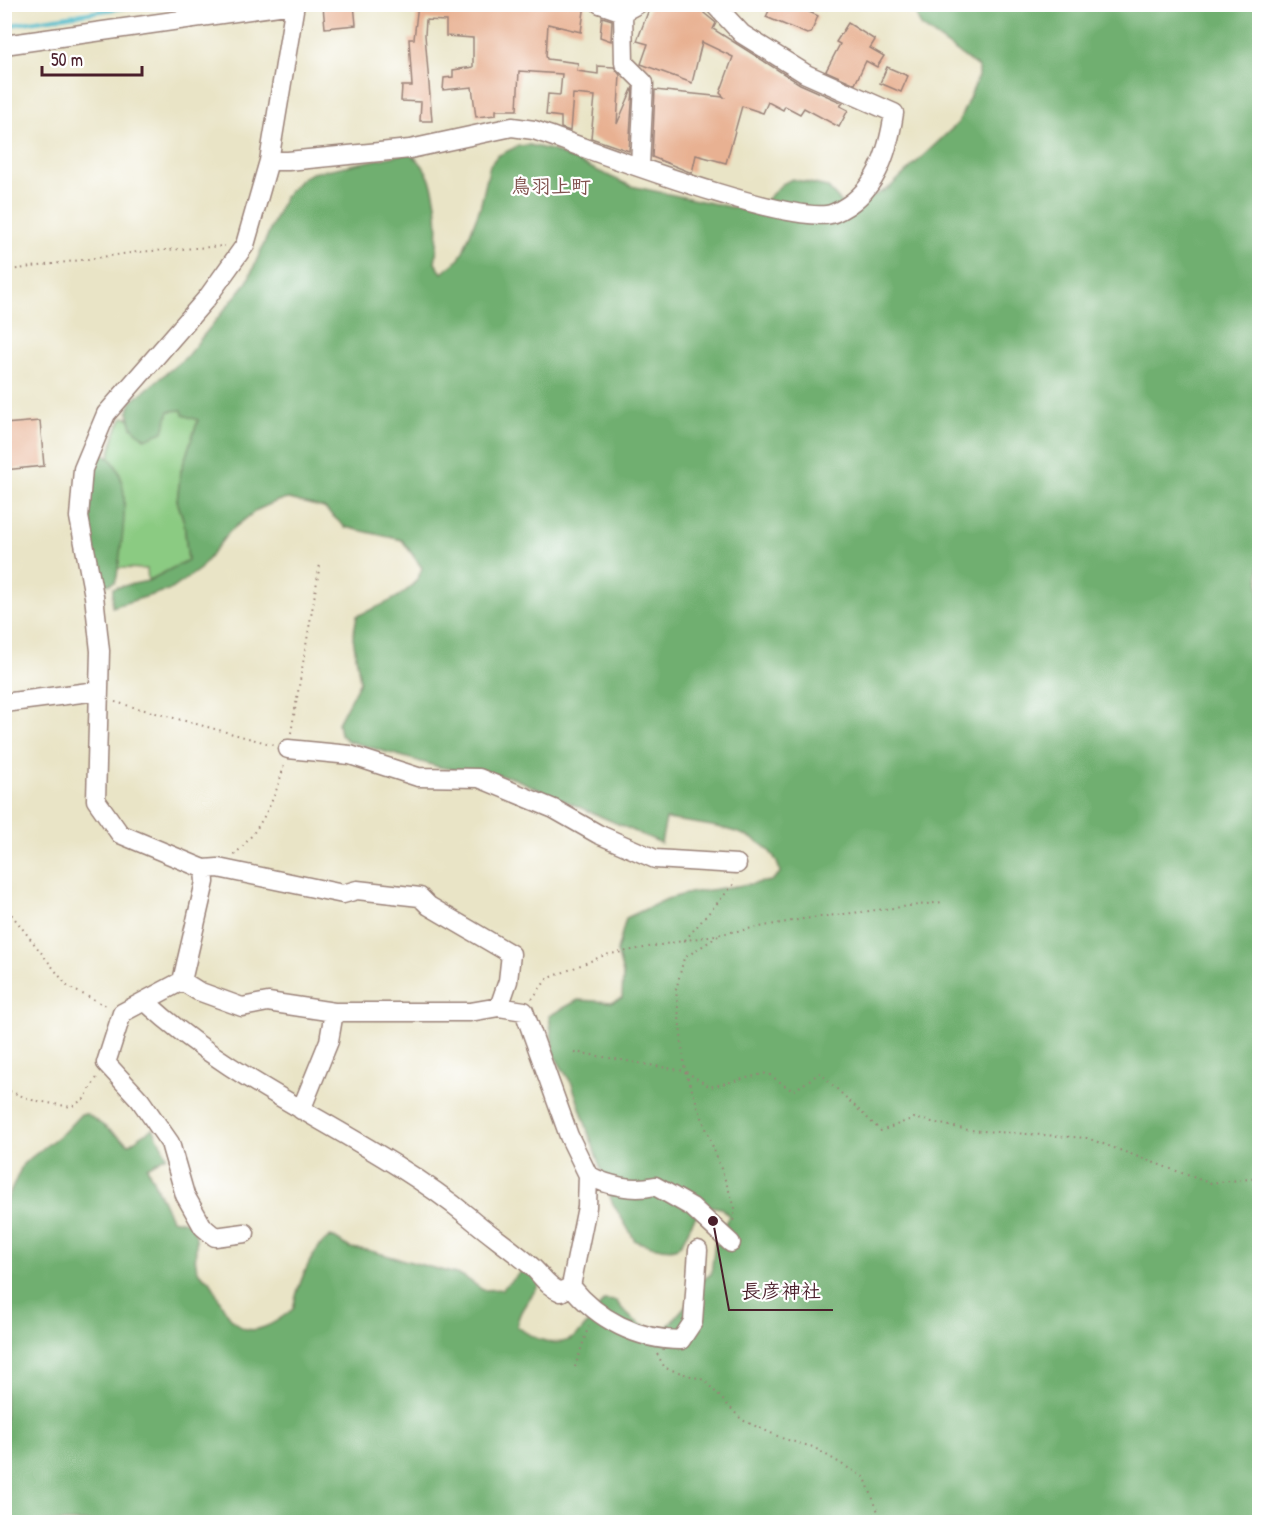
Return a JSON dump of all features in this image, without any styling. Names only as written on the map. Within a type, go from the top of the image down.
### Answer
[{"type":"street","points":[[4,45],[294,4],[269,161],[245,245],[207,298],[106,414],[86,460],[80,517],[94,596],[100,651],[97,691],[96,800],[120,834],[211,869],[343,894],[357,890],[420,897],[429,906],[511,954],[508,981],[499,1007]]},
{"type":"street","points":[[600,4],[630,8],[624,63],[644,83],[640,166]]},
{"type":"street","points":[[269,161],[288,162],[411,149],[512,127],[534,130],[753,204],[798,214],[833,214],[857,199],[876,177],[889,148],[894,113],[806,74],[742,34],[714,4]]},
{"type":"street","points":[[4,703],[97,691]]},
{"type":"street","points":[[288,749],[350,755],[418,777],[479,778],[554,809],[598,834],[655,859],[737,864]]},
{"type":"street","points":[[211,869],[205,882],[182,981],[122,1013],[121,1023],[106,1063],[140,1100],[170,1143],[185,1195],[203,1227],[215,1238],[245,1233]]},
{"type":"street","points":[[146,1002],[167,1022],[231,1068],[433,1187],[531,1266],[553,1289],[561,1292],[571,1286],[587,1207],[588,1175],[569,1136],[524,1011],[499,1007],[470,1012],[334,1012],[268,1002],[242,1007],[198,991],[182,981]]},
{"type":"street","points":[[301,1110],[329,1041],[334,1012]]},
{"type":"street","points":[[588,1175],[599,1181],[638,1190],[655,1186],[692,1208],[731,1243]]},
{"type":"street","points":[[571,1286],[594,1311],[609,1322],[659,1340],[681,1340],[693,1322],[698,1250]]},
{"type":"path","points":[[4,271],[137,252],[245,245]]},
{"type":"path","points":[[211,869],[238,851],[257,828],[277,795],[288,749],[321,564]]},
{"type":"path","points":[[97,691],[110,701],[288,749]]},
{"type":"path","points":[[685,940],[733,885],[737,864]]},
{"type":"path","points":[[524,1011],[547,979],[605,955],[803,919],[943,902]]},
{"type":"path","points":[[4,904],[68,987],[122,1013]]},
{"type":"path","points":[[720,935],[684,958],[676,990],[686,1071],[735,1207],[731,1243]]},
{"type":"path","points":[[574,1052],[686,1071],[710,1087],[767,1073],[793,1092],[820,1073],[881,1131],[914,1118],[968,1130],[1087,1138],[1209,1184],[1260,1178]]},
{"type":"path","points":[[4,1089],[32,1100],[71,1107],[84,1099],[106,1063]]},
{"type":"path","points":[[575,1367],[594,1311]]},
{"type":"path","points":[[646,1335],[665,1368],[704,1380],[742,1420],[784,1439],[813,1447],[866,1478],[882,1522]]},
{"type":"green space","points":[[920,5],[1259,5],[1259,1522],[5,1522],[5,1204],[23,1164],[65,1131],[81,1114],[87,1114],[129,1144],[153,1128],[167,1156],[147,1167],[171,1219],[188,1223],[195,1232],[196,1261],[199,1272],[211,1282],[227,1313],[243,1328],[253,1330],[264,1327],[293,1309],[302,1279],[312,1258],[324,1241],[331,1236],[350,1248],[367,1250],[463,1276],[483,1290],[502,1289],[524,1269],[542,1280],[523,1308],[517,1326],[538,1339],[555,1342],[563,1342],[578,1334],[604,1300],[616,1301],[631,1318],[645,1326],[659,1329],[667,1327],[694,1296],[702,1280],[711,1274],[715,1241],[729,1216],[721,1208],[704,1205],[681,1244],[676,1248],[654,1247],[635,1241],[612,1202],[572,1084],[554,1055],[549,1016],[578,1000],[612,1002],[622,998],[623,974],[617,951],[626,918],[667,899],[689,893],[771,881],[780,873],[775,858],[765,847],[734,831],[666,819],[661,843],[511,777],[439,767],[348,741],[340,734],[338,723],[360,681],[353,637],[357,616],[396,598],[412,585],[422,568],[402,540],[345,527],[324,508],[289,499],[277,501],[257,510],[229,532],[200,569],[172,589],[112,607],[113,588],[148,581],[188,560],[184,522],[177,501],[181,471],[198,420],[183,415],[182,410],[169,411],[163,432],[145,439],[132,427],[128,412],[131,402],[186,357],[247,282],[285,196],[302,178],[312,173],[409,153],[420,162],[433,188],[438,235],[435,263],[442,273],[459,259],[464,249],[480,208],[490,165],[497,156],[518,146],[530,145],[554,151],[631,186],[730,207],[754,207],[765,201],[782,184],[792,179],[827,187],[843,204],[866,200],[889,188],[958,123],[978,78],[978,67],[921,26],[916,15]]},
{"type":"green space","points":[[183,410],[198,420],[181,471],[177,501],[184,522],[188,561],[148,581],[147,569],[118,568],[122,496],[116,469],[109,457],[115,433],[123,417],[129,418],[132,427],[169,411]]},
{"type":"green space","points":[[104,454],[114,464],[121,477],[124,494],[123,530],[117,577],[115,582],[107,585],[95,571],[90,530],[92,477],[99,455]]},
{"type":"building","points":[[354,4],[356,25],[325,28],[323,6]]},
{"type":"building","points":[[418,4],[585,4],[581,32],[548,24],[546,56],[547,59],[578,63],[577,71],[598,74],[598,66],[614,67],[620,75],[617,124],[633,87],[629,151],[591,138],[595,96],[573,94],[570,131],[561,128],[561,117],[546,115],[548,94],[560,95],[562,74],[519,71],[517,110],[496,110],[496,115],[476,117],[472,87],[443,90],[444,78],[453,77],[453,70],[473,67],[473,38],[446,36],[446,21],[426,20],[425,35],[432,121],[420,121],[421,102],[401,101],[402,86],[412,86],[409,39],[414,39]]},
{"type":"building","points":[[651,4],[703,6],[704,13],[716,23],[713,29],[800,84],[843,103],[840,106],[848,110],[839,127],[804,108],[800,114],[785,106],[783,110],[768,102],[763,113],[742,106],[726,163],[696,155],[692,173],[652,157],[655,90],[724,97],[720,93],[733,57],[702,42],[692,83],[641,64],[648,44],[637,41]]},
{"type":"building","points":[[772,4],[792,4],[818,16],[811,33],[807,34],[766,17]]},
{"type":"building","points":[[602,17],[612,20],[611,41],[600,37]]},
{"type":"building","points":[[848,23],[875,40],[870,48],[884,56],[877,67],[866,61],[855,84],[826,71],[840,44],[836,42]]},
{"type":"building","points":[[887,67],[908,76],[901,92],[880,83]]},
{"type":"building","points":[[40,421],[44,466],[4,470],[4,424]]},
{"type":"waterway","points":[[4,26],[146,4]]},
{"type":"place","name":"長彦神社","points":[[713,1221]]},
{"type":"district","name":"鳥羽上町","points":[[551,185]]}]
